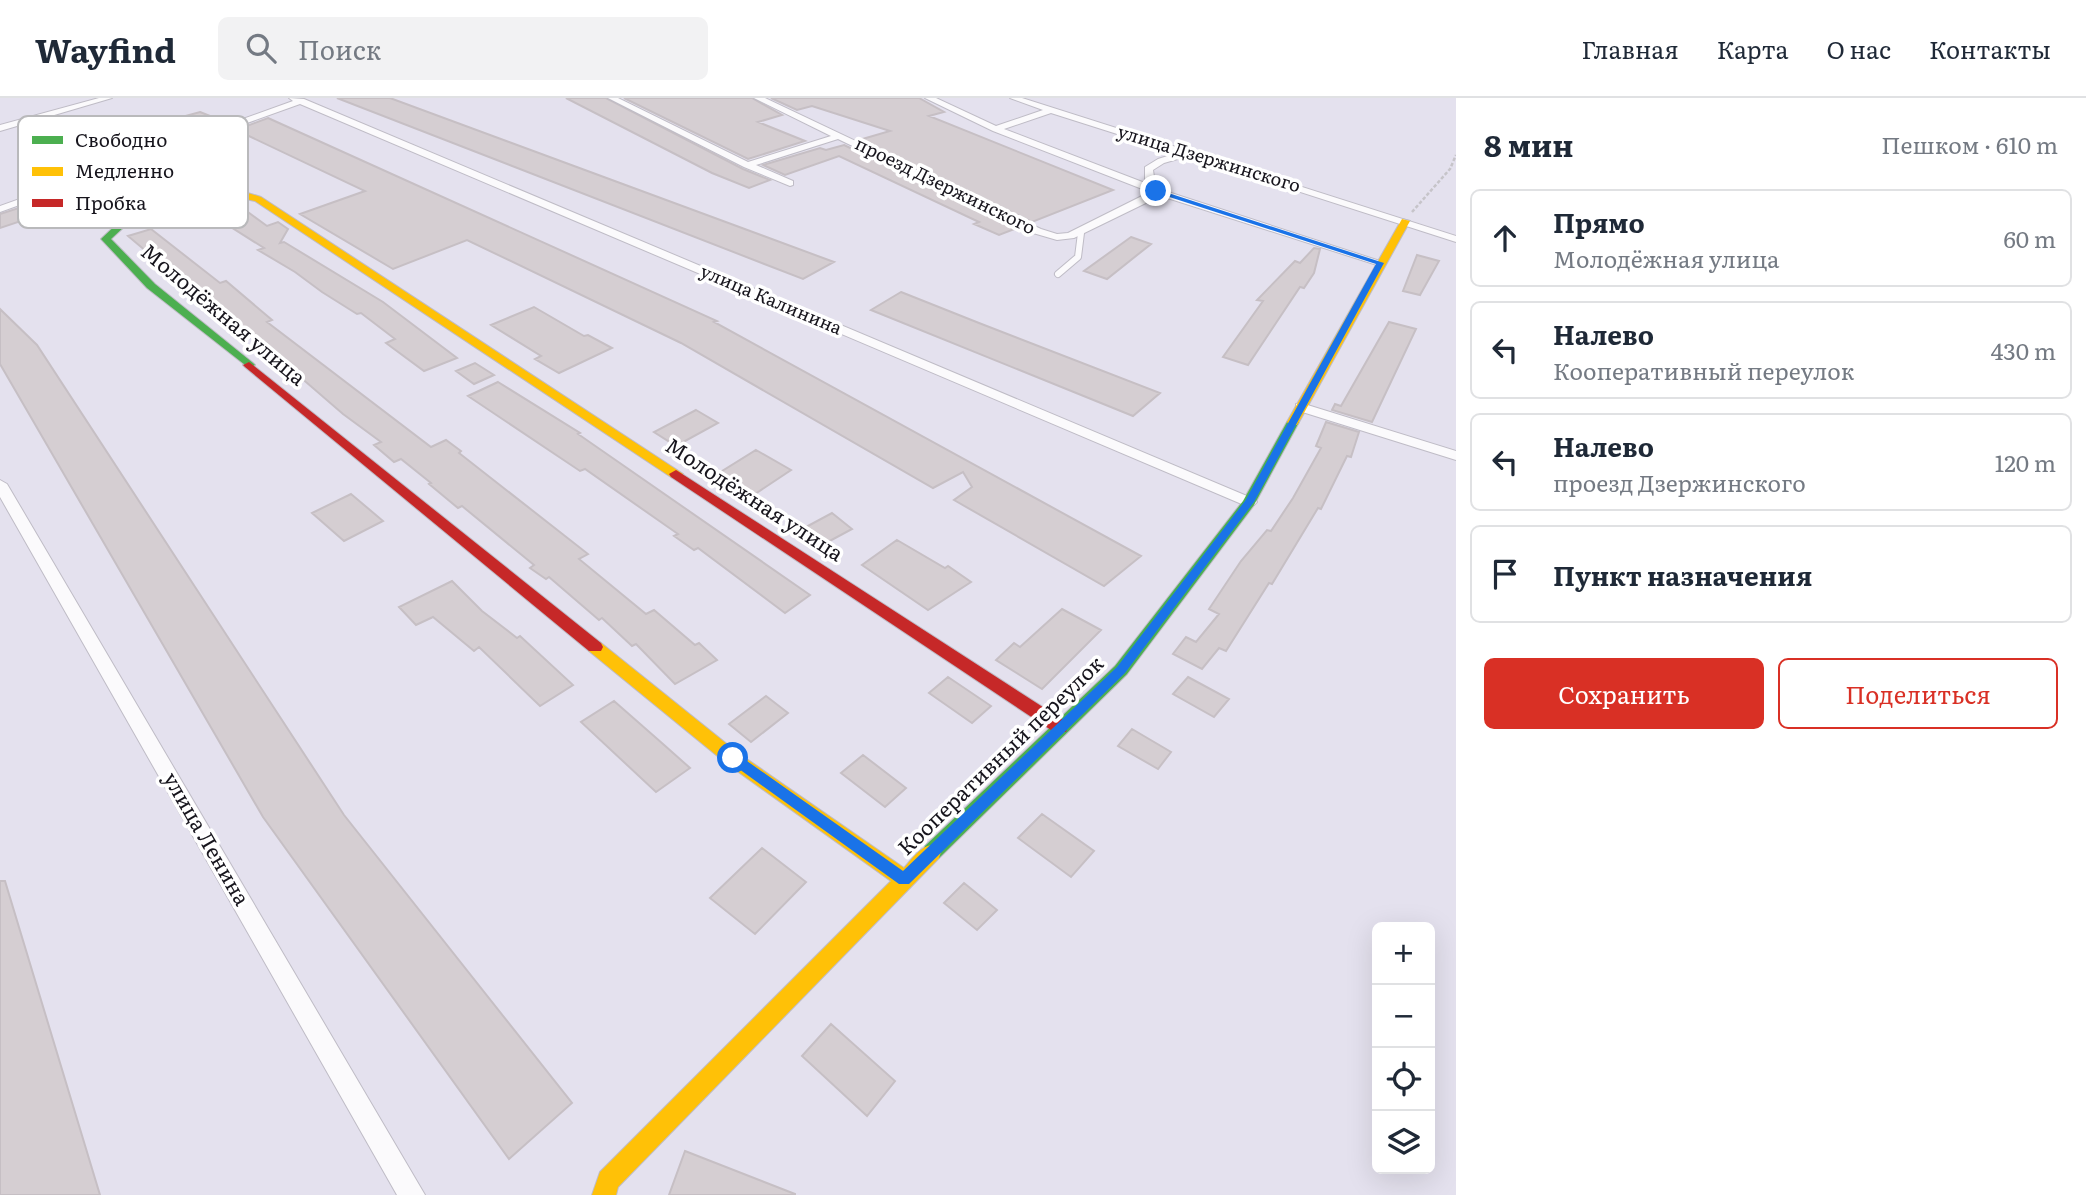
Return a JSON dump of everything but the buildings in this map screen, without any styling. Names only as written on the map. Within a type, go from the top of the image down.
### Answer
[{"type":"street","points":[[43,116],[108,98]]},
{"type":"street","points":[[612,98],[747,165],[790,183]]},
{"type":"street","name":"проезд Дзержинского","points":[[758,98],[776,102],[1037,231],[1056,237],[1081,233],[1091,224],[1151,197],[1156,191]]},
{"type":"street","points":[[932,100],[950,98]]},
{"type":"street","name":"улица Дзержинского","points":[[1014,98],[1456,239]]},
{"type":"street","points":[[248,118],[297,100]]},
{"type":"street","name":"улица Калинина","points":[[297,100],[1249,502]]},
{"type":"street","points":[[932,100],[996,130],[1156,191],[1381,263]]},
{"type":"street","points":[[996,130],[1051,110]]},
{"type":"street","points":[[0,128],[18,123]]},
{"type":"street","points":[[747,165],[841,136]]},
{"type":"street","points":[[1156,191],[1150,185],[1148,170],[1167,158],[1189,153]]},
{"type":"street","name":"Молодёжная улица","points":[[248,196],[258,199],[1060,727]]},
{"type":"street","points":[[0,209],[18,202]]},
{"type":"street","name":"Кооперативный переулок","points":[[604,1195],[608,1180],[904,879],[1121,670],[1249,502],[1405,221]]},
{"type":"street","name":"Молодёжная улица","points":[[118,228],[106,239],[151,286],[722,749],[904,879]]},
{"type":"street","points":[[1301,407],[1456,456]]},
{"type":"street","name":"улица Ленина","points":[[0,484],[412,1195]]},
{"type":"lane","points":[[1058,274],[1078,259],[1083,250],[1081,233]]},
{"type":"path","points":[[1405,221],[1450,169],[1456,155]]},
{"type":"traffic: fast","points":[[118,228],[106,239],[151,286],[249,365]]},
{"type":"traffic: fast","points":[[932,852],[1121,670],[1249,502],[1293,422]]},
{"type":"traffic: slow","points":[[248,196],[258,199],[676,474]]},
{"type":"traffic: slow","points":[[1293,422],[1405,221]]},
{"type":"traffic: slow","points":[[595,647],[732,758],[904,879]]},
{"type":"traffic: slow","points":[[604,1195],[608,1180],[932,852]]},
{"type":"traffic: jam","points":[[249,365],[595,647]]},
{"type":"traffic: jam","points":[[676,474],[1060,727]]},
{"type":"route","points":[[733,758],[904,879],[1121,670],[1249,502],[1381,263],[1156,191]]}]
